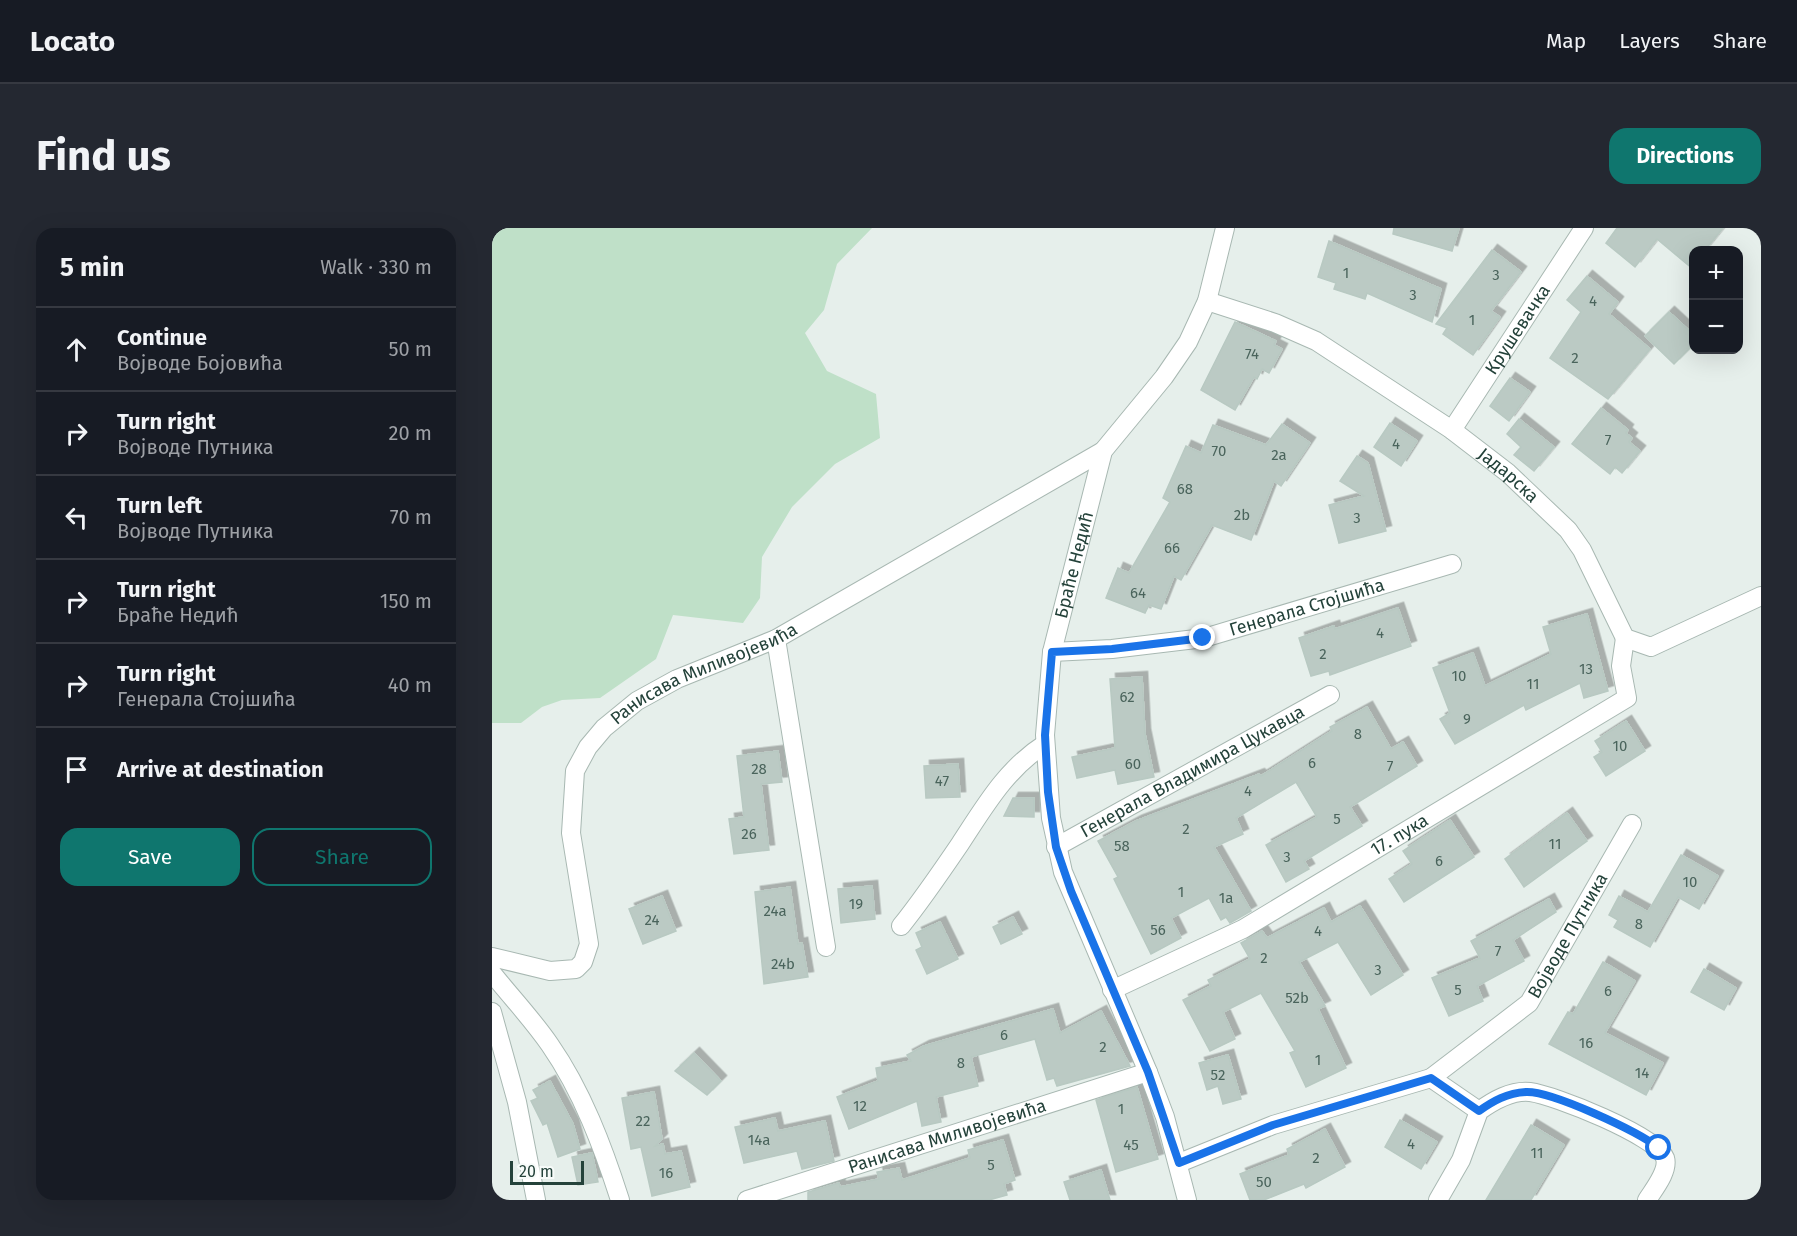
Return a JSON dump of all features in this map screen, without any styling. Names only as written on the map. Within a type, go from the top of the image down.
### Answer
[{"type":"street","name":"Браће Недић","points":[[1187,1200],[1179,1163],[1148,1072],[1067,881],[1056,847],[1048,792],[1046,744],[1052,652],[1103,451],[1164,377],[1188,342],[1207,301],[1225,228]]},
{"type":"street","name":"Крушевачка","points":[[1452,430],[1584,228]]},
{"type":"street","name":"Јадарска","points":[[1207,301],[1305,335],[1452,430],[1508,473],[1568,530],[1599,580],[1625,638]]},
{"type":"street","name":"Ранисава Миливојевића","points":[[492,957],[550,971],[576,969],[583,962],[590,944],[571,833],[575,771],[588,747],[604,728],[636,701],[677,679],[776,639],[1103,451]]},
{"type":"street","name":"Генерала Стојшића","points":[[1052,652],[1112,649],[1203,638],[1452,564]]},
{"type":"street","points":[[1625,638],[1651,647],[1761,596]]},
{"type":"street","name":"17. пука","points":[[1112,990],[1242,929],[1627,698],[1621,666],[1625,638]]},
{"type":"street","points":[[776,639],[826,946]]},
{"type":"street","name":"Генерала Владимира Цукавца","points":[[1056,847],[1330,695]]},
{"type":"street","points":[[901,926],[928,891],[999,786],[1015,766],[1046,744]]},
{"type":"street","name":"Војводе Путника","points":[[1179,1163],[1273,1125],[1431,1078],[1529,1004],[1632,824]]},
{"type":"street","points":[[492,973],[550,1045],[563,1068],[587,1115],[620,1200]]},
{"type":"street","points":[[492,1012],[517,1102],[536,1200]]},
{"type":"street","name":"Ранисава Миливојевића","points":[[747,1200],[1148,1072]]},
{"type":"street","points":[[1431,1078],[1479,1111]]},
{"type":"street","points":[[1438,1200],[1461,1160],[1479,1111],[1509,1094],[1529,1092],[1570,1104],[1645,1138],[1659,1148],[1666,1160],[1664,1171],[1647,1200]]},
{"type":"green space","points":[[492,228],[872,228],[837,264],[824,310],[805,333],[827,371],[876,394],[880,438],[835,464],[792,507],[762,557],[760,598],[743,623],[673,615],[656,659],[600,698],[562,700],[542,707],[521,723],[492,723]]},
{"type":"building","points":[[1394,228],[1459,228],[1452,251],[1393,234]]},
{"type":"building","points":[[1617,228],[1723,228],[1708,246],[1689,246],[1689,266],[1657,239],[1635,267],[1606,243]]},
{"type":"building","points":[[1329,241],[1441,289],[1432,322],[1367,293],[1365,299],[1334,289],[1336,283],[1318,277]]},
{"type":"building","points":[[1492,250],[1521,272],[1491,311],[1500,317],[1473,355],[1443,334],[1447,328],[1436,324]]},
{"type":"building","points":[[1587,276],[1618,302],[1609,314],[1650,349],[1608,399],[1550,358],[1581,312],[1567,300]]},
{"type":"building","points":[[1669,312],[1689,330],[1689,349],[1674,364],[1645,336]]},
{"type":"building","points":[[1235,322],[1276,341],[1274,345],[1282,349],[1269,373],[1262,369],[1257,379],[1254,377],[1235,410],[1201,390]]},
{"type":"building","points":[[1510,378],[1530,392],[1509,421],[1490,406]]},
{"type":"building","points":[[1601,408],[1628,430],[1626,433],[1632,438],[1629,442],[1640,451],[1622,473],[1615,467],[1610,474],[1572,444]]},
{"type":"building","points":[[1519,419],[1554,447],[1534,471],[1514,455],[1521,447],[1507,434]]},
{"type":"building","points":[[1390,423],[1417,441],[1401,466],[1374,447]]},
{"type":"building","points":[[1282,424],[1310,443],[1281,486],[1274,481],[1251,540],[1212,525],[1181,580],[1174,576],[1161,609],[1149,605],[1145,613],[1106,598],[1118,568],[1129,573],[1170,502],[1163,498],[1186,446],[1201,453],[1213,425],[1266,445]]},
{"type":"building","points":[[1357,456],[1368,463],[1386,531],[1339,543],[1329,505],[1364,496],[1340,481]]},
{"type":"building","points":[[1398,608],[1411,646],[1330,675],[1329,671],[1311,676],[1299,638],[1334,626],[1335,629]]},
{"type":"building","points":[[1587,614],[1608,691],[1584,698],[1580,683],[1526,710],[1524,705],[1455,744],[1440,719],[1450,713],[1433,668],[1473,653],[1485,686],[1551,654],[1543,627]]},
{"type":"building","points":[[1142,677],[1145,734],[1154,777],[1118,784],[1115,770],[1077,778],[1072,757],[1115,748],[1110,679]]},
{"type":"building","points":[[1367,707],[1391,749],[1403,742],[1417,766],[1350,807],[1362,826],[1304,861],[1309,869],[1286,882],[1266,845],[1317,817],[1296,782],[1236,818],[1243,834],[1214,847],[1251,911],[1230,923],[1226,917],[1221,920],[1209,898],[1171,918],[1181,938],[1151,954],[1114,879],[1118,877],[1098,841],[1136,821],[1259,774],[1261,776],[1332,731],[1330,727]]},
{"type":"building","points":[[1626,721],[1645,751],[1606,776],[1594,757],[1602,752],[1595,741]]},
{"type":"building","points":[[778,751],[782,782],[761,784],[769,850],[734,854],[729,819],[744,817],[737,756]]},
{"type":"building","points":[[958,764],[960,797],[926,798],[924,766]]},
{"type":"building","points":[[1013,798],[1034,798],[1034,817],[1004,816]]},
{"type":"building","points":[[1567,813],[1587,841],[1524,887],[1505,859]]},
{"type":"building","points":[[1450,820],[1474,857],[1404,902],[1389,879],[1412,864],[1403,851]]},
{"type":"building","points":[[1681,855],[1718,876],[1699,909],[1678,897],[1650,947],[1614,927],[1618,920],[1609,915],[1619,896],[1648,912]]},
{"type":"building","points":[[872,886],[875,919],[841,923],[838,889]]},
{"type":"building","points":[[790,887],[798,944],[802,943],[808,977],[764,984],[755,892]]},
{"type":"building","points":[[662,896],[676,931],[643,944],[629,909]]},
{"type":"building","points":[[1549,899],[1556,912],[1513,940],[1524,961],[1477,986],[1483,1001],[1449,1016],[1432,978],[1480,958],[1471,941]]},
{"type":"building","points":[[1360,906],[1403,975],[1371,995],[1338,942],[1299,962],[1325,1006],[1318,1009],[1346,1068],[1306,1087],[1290,1053],[1295,1051],[1261,993],[1223,1012],[1235,1039],[1210,1051],[1183,1000],[1211,986],[1208,980],[1250,959],[1241,943],[1262,931],[1267,938],[1324,908],[1331,922]]},
{"type":"building","points":[[1013,917],[1022,934],[1001,944],[993,927]]},
{"type":"building","points":[[940,922],[958,959],[927,974],[916,950],[922,947],[916,933]]},
{"type":"building","points":[[1603,962],[1635,981],[1605,1033],[1663,1063],[1646,1095],[1549,1044],[1568,1012],[1573,1014]]},
{"type":"building","points":[[1704,969],[1736,988],[1724,1010],[1691,992]]},
{"type":"building","points":[[1053,1009],[1060,1033],[1101,1011],[1130,1066],[1057,1086],[1054,1078],[1047,1080],[1035,1039],[971,1057],[978,1086],[936,1097],[941,1122],[922,1126],[917,1101],[849,1129],[837,1097],[878,1081],[876,1068],[911,1061],[907,1055],[924,1046]]},
{"type":"building","points":[[694,1053],[721,1081],[707,1095],[675,1071]]},
{"type":"building","points":[[1228,1055],[1241,1099],[1223,1104],[1218,1086],[1207,1090],[1199,1063]]},
{"type":"building","points":[[550,1081],[573,1124],[580,1149],[558,1157],[547,1123],[543,1125],[531,1101],[538,1098],[533,1090]]},
{"type":"building","points":[[1137,1087],[1158,1159],[1116,1172],[1096,1100]]},
{"type":"building","points":[[654,1092],[662,1139],[655,1146],[663,1144],[665,1154],[681,1151],[690,1187],[652,1196],[641,1147],[631,1149],[622,1098]]},
{"type":"building","points":[[775,1118],[778,1131],[825,1121],[834,1161],[802,1169],[797,1151],[744,1163],[735,1127]]},
{"type":"building","points":[[1400,1120],[1437,1142],[1421,1169],[1385,1147]]},
{"type":"building","points":[[1531,1125],[1564,1145],[1531,1200],[1486,1200]]},
{"type":"building","points":[[1325,1129],[1345,1167],[1306,1188],[1304,1184],[1264,1200],[1250,1200],[1240,1174],[1289,1155],[1287,1149]]},
{"type":"building","points":[[1003,1140],[1015,1180],[1004,1184],[1007,1195],[989,1200],[808,1200],[808,1192],[839,1183],[840,1187],[879,1179],[877,1172],[899,1168],[902,1180],[970,1158],[968,1150]]},
{"type":"building","points":[[592,1153],[598,1182],[578,1185],[572,1157]]},
{"type":"building","points":[[1101,1170],[1110,1200],[1070,1200],[1064,1182]]},
{"type":"route","points":[[1203,638],[1112,649],[1052,652],[1045,735],[1051,818],[1063,872],[1112,990],[1140,1050],[1179,1163],[1273,1125],[1431,1078],[1479,1111],[1509,1094],[1529,1092],[1570,1104],[1645,1138],[1659,1148]]}]
